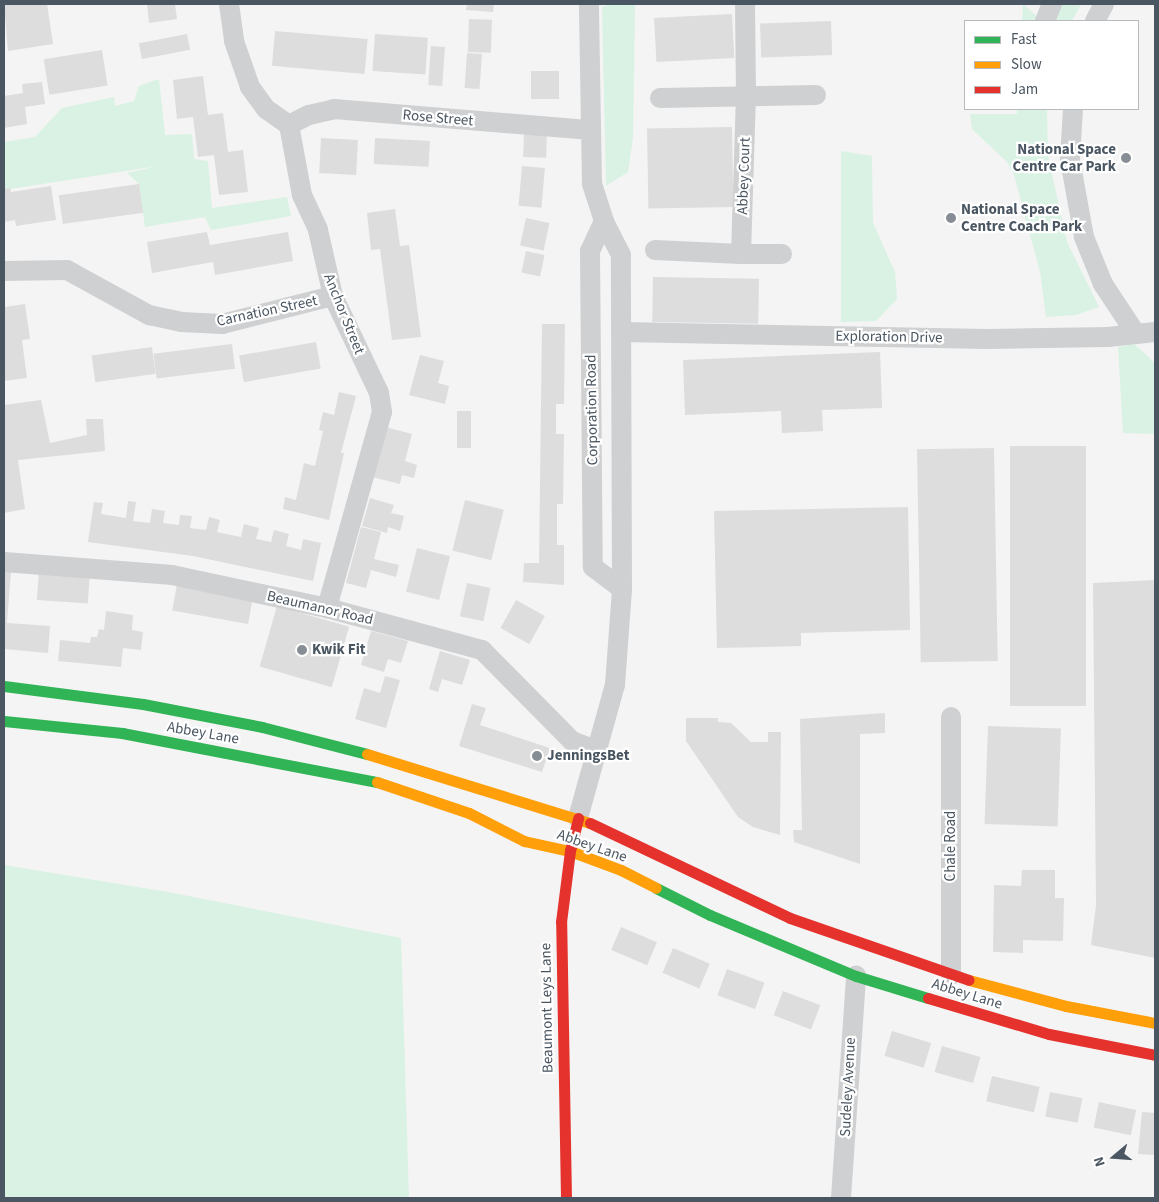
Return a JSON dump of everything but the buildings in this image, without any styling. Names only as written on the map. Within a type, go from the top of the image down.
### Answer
[{"type":"main road","name":"Abbey Lane","points":[[4,686],[143,704],[262,727],[365,753],[578,818],[790,918],[951,975],[1066,1006],[1155,1022]]},
{"type":"main road","name":"Abbey Lane","points":[[4,721],[122,733],[366,778],[470,813],[524,841],[570,851],[856,976],[1049,1034],[1155,1055]]},
{"type":"main road","name":"Beaumont Leys Lane","points":[[566,1198],[560,922],[570,851],[578,818]]},
{"type":"street","points":[[229,4],[234,41],[250,87],[266,109],[289,125]]},
{"type":"street","name":"Corporation Road","points":[[578,818],[594,750],[615,685],[622,589],[621,255],[604,221],[592,183],[589,4]]},
{"type":"street","name":"Abbey Court","points":[[741,254],[746,98],[745,4]]},
{"type":"street","points":[[1044,20],[1052,4]]},
{"type":"street","points":[[1096,20],[1104,4]]},
{"type":"street","points":[[660,98],[746,98],[816,95]]},
{"type":"street","name":"Rose Street","points":[[289,125],[309,115],[334,109],[591,130]]},
{"type":"street","points":[[1073,110],[1070,160],[1084,237],[1104,284],[1146,333]]},
{"type":"street","name":"Anchor Street","points":[[289,125],[302,195],[318,230],[333,296],[378,393],[382,412],[327,608]]},
{"type":"street","name":"Corporation Road","points":[[604,221],[590,251],[593,567],[622,589]]},
{"type":"street","points":[[655,250],[782,254]]},
{"type":"street","name":"Carnation Street","points":[[4,271],[67,270],[149,316],[181,322],[222,324],[333,296]]},
{"type":"street","name":"Exploration Drive","points":[[622,332],[987,339],[1146,333]]},
{"type":"street","name":"Beaumanor Road","points":[[4,562],[172,575],[327,608],[482,650],[572,741],[594,750]]},
{"type":"street","name":"Chale Road","points":[[951,716],[951,975]]},
{"type":"street","name":"Sudeley Avenue","points":[[841,1198],[856,976]]},
{"type":"green space","points":[[611,4],[635,4],[633,138],[628,172],[606,186],[602,7]]},
{"type":"green space","points":[[1023,4],[1041,20],[1022,20]]},
{"type":"green space","points":[[1058,4],[1081,4],[1073,20],[1054,20]]},
{"type":"green space","points":[[159,79],[165,135],[192,134],[194,159],[208,161],[212,208],[287,197],[291,216],[211,230],[205,217],[145,227],[139,184],[127,173],[158,166],[4,190],[4,142],[35,137],[62,108],[114,97],[115,106],[134,101],[139,86]]},
{"type":"green space","points":[[1017,110],[1047,110],[1048,156],[1067,242],[1099,307],[1076,315],[1046,317],[1040,272],[1014,175],[1007,162],[972,129],[970,114],[1017,114]]},
{"type":"green space","points":[[841,151],[872,156],[873,223],[895,272],[897,299],[876,321],[841,322]]},
{"type":"green space","points":[[1134,344],[1155,363],[1155,434],[1123,433],[1118,347]]},
{"type":"green space","points":[[4,865],[168,892],[401,938],[409,1198],[5,1198]]},
{"type":"traffic: fast","points":[[4,686],[143,704],[262,727],[367,754]]},
{"type":"traffic: fast","points":[[4,721],[122,733],[377,782]]},
{"type":"traffic: fast","points":[[656,888],[710,915],[856,976],[928,998]]},
{"type":"traffic: slow","points":[[367,754],[590,823]]},
{"type":"traffic: slow","points":[[377,782],[469,813],[524,841],[570,851],[621,870],[656,888]]},
{"type":"traffic: slow","points":[[969,980],[1066,1006],[1155,1023]]},
{"type":"traffic: jam","points":[[566,1198],[561,922],[570,851],[578,818]]},
{"type":"traffic: jam","points":[[590,823],[790,918],[969,980]]},
{"type":"traffic: jam","points":[[928,998],[1049,1034],[1155,1055]]},
{"type":"place","name":"National Space Centre Car Park","points":[[1126,158]]},
{"type":"place","name":"National Space Centre Coach Park","points":[[951,218]]},
{"type":"place","name":"Kwik Fit","points":[[302,650]]},
{"type":"place","name":"JenningsBet","points":[[537,756]]}]
